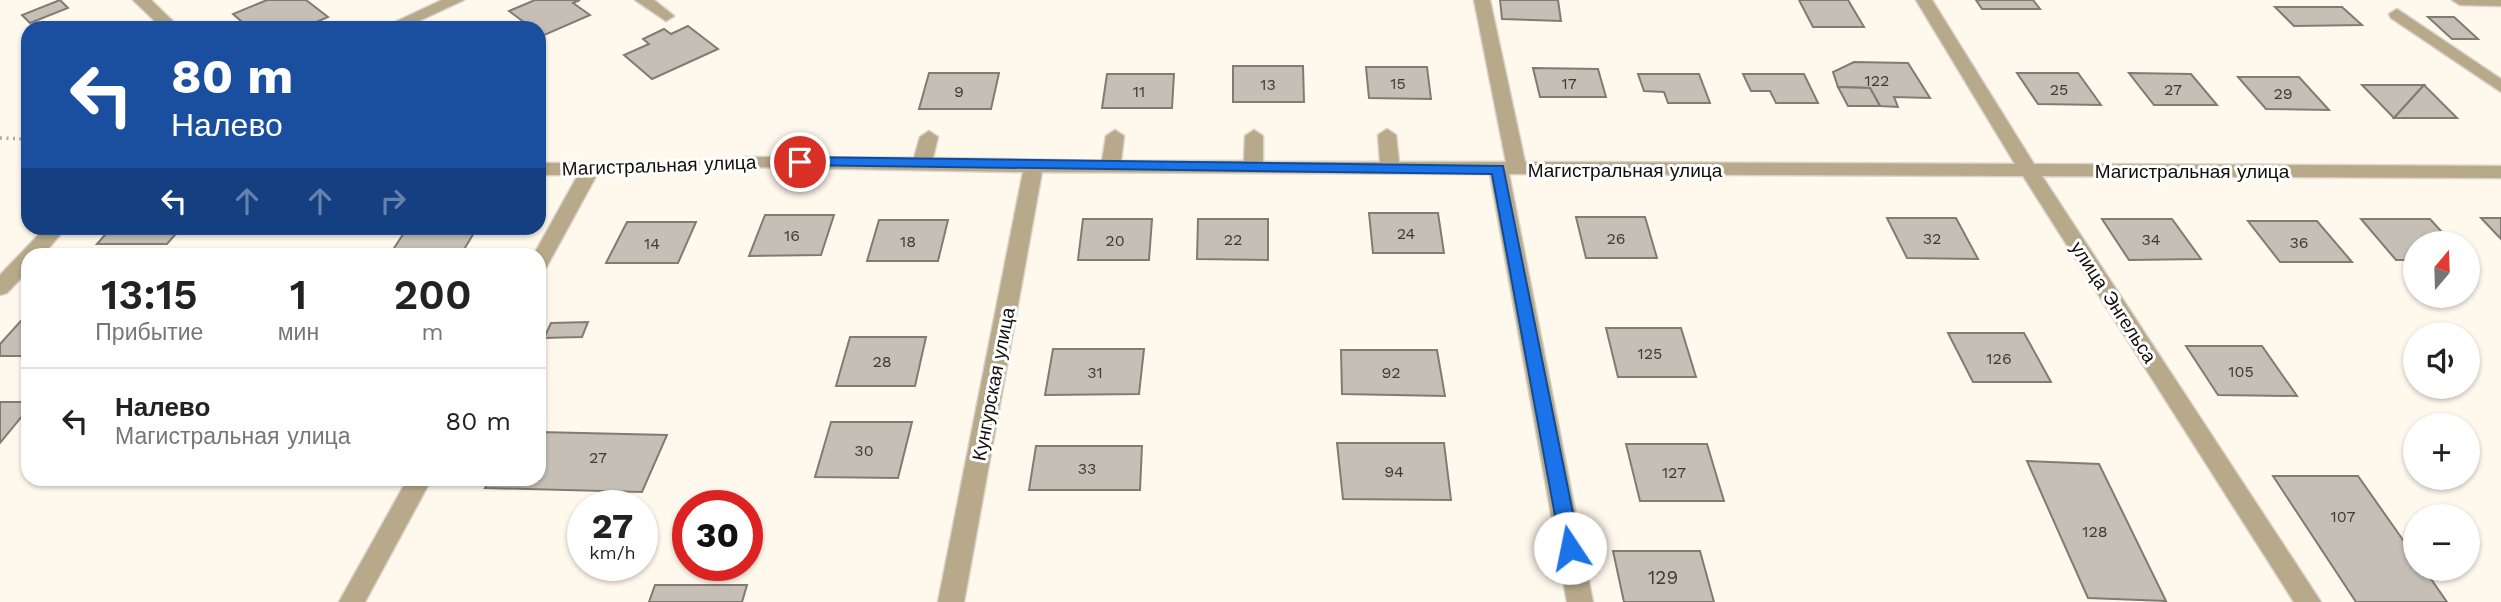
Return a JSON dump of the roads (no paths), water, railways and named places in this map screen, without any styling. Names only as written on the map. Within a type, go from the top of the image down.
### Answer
[{"type":"street","points":[[141,0],[164,21]]},
{"type":"street","points":[[406,21],[456,0]]},
{"type":"street","points":[[643,0],[666,16]]},
{"type":"street","points":[[1482,0],[1580,602]]},
{"type":"street","name":"улица Энгельса","points":[[1924,0],[2029,171],[2308,602]]},
{"type":"street","points":[[2460,0],[2501,1]]},
{"type":"street","points":[[2397,14],[2501,87]]},
{"type":"street","points":[[1387,135],[1390,168]]},
{"type":"street","points":[[1111,167],[1115,136]]},
{"type":"street","points":[[1253,168],[1254,136]]},
{"type":"street","points":[[922,164],[929,137]]},
{"type":"street","name":"Магистральная улица","points":[[751,161],[1253,168],[2501,172]]},
{"type":"street","name":"Кунгурская улица","points":[[951,602],[1034,166]]},
{"type":"street","name":"Магистральная улица","points":[[546,169],[591,169],[546,250]]},
{"type":"street","points":[[38,248],[50,235]]},
{"type":"street","points":[[0,288],[21,266]]},
{"type":"street","points":[[352,602],[416,486]]}]
